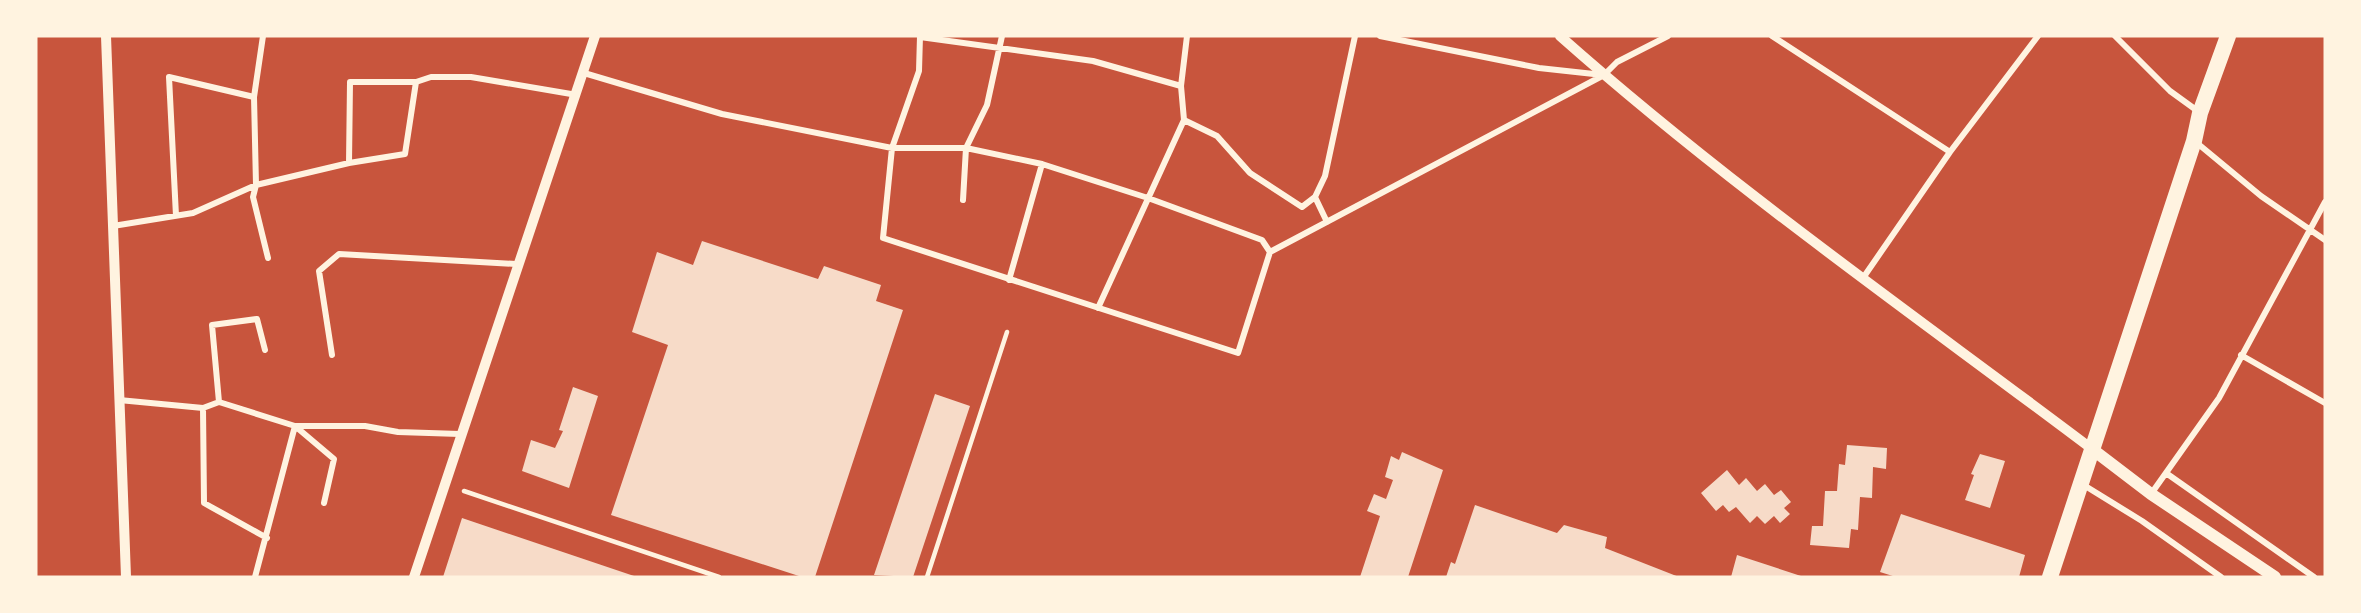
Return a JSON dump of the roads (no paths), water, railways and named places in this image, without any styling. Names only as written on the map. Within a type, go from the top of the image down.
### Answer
[{"type":"highway","points":[[2050,577],[2194,141],[2200,112],[2228,36]]},
{"type":"main road","points":[[2092,449],[2151,494],[2275,577]]},
{"type":"street","points":[[106,36],[126,577]]},
{"type":"street","points":[[263,36],[254,97],[256,185],[253,198],[268,258]]},
{"type":"street","points":[[414,577],[516,264],[577,96],[595,36]]},
{"type":"street","points":[[963,200],[966,148],[987,105],[1002,36]]},
{"type":"street","points":[[1098,308],[1184,120],[1181,86],[1187,36]]},
{"type":"street","points":[[1184,120],[1217,136],[1250,173],[1302,207],[1315,197],[1325,176],[1355,36]]},
{"type":"street","points":[[1382,36],[1539,68],[1604,75]]},
{"type":"street","points":[[1560,36],[1604,75],[1781,217],[2092,449]]},
{"type":"street","points":[[1181,86],[1093,61],[920,37],[919,71],[892,148],[883,238],[1238,353],[1270,252],[1604,75],[1617,62],[1668,36]]},
{"type":"street","points":[[1772,36],[1950,152]]},
{"type":"street","points":[[1863,278],[1950,152],[2038,36]]},
{"type":"street","points":[[2115,36],[2169,91],[2200,112]]},
{"type":"street","points":[[584,73],[722,114],[892,148],[966,148],[1042,164],[1148,198],[1262,240],[1270,252]]},
{"type":"street","points":[[176,216],[169,77],[254,97]]},
{"type":"street","points":[[349,163],[350,82],[416,82],[431,77],[471,77],[577,96]]},
{"type":"street","points":[[113,226],[193,213],[256,185],[349,163],[405,154],[416,82]]},
{"type":"street","points":[[2194,141],[2261,196],[2325,240]]},
{"type":"street","points":[[1010,280],[1042,164]]},
{"type":"street","points":[[1315,197],[1327,222]]},
{"type":"street","points":[[2151,494],[2219,398],[2325,202]]},
{"type":"street","points":[[332,355],[319,271],[339,254],[516,264]]},
{"type":"street","points":[[219,402],[212,326],[257,319],[265,351]]},
{"type":"street","points":[[2241,355],[2325,403]]},
{"type":"street","points":[[120,400],[203,408],[219,402],[296,426],[365,426],[398,432],[460,434]]},
{"type":"street","points":[[203,408],[204,503],[267,538]]},
{"type":"street","points":[[296,426],[334,459],[324,503]]},
{"type":"street","points":[[255,577],[296,426]]},
{"type":"street","points":[[2166,473],[2314,577]]},
{"type":"street","points":[[2081,483],[2142,521],[2221,577]]},
{"type":"lane","points":[[927,577],[1007,332]]},
{"type":"lane","points":[[464,491],[719,577]]}]
